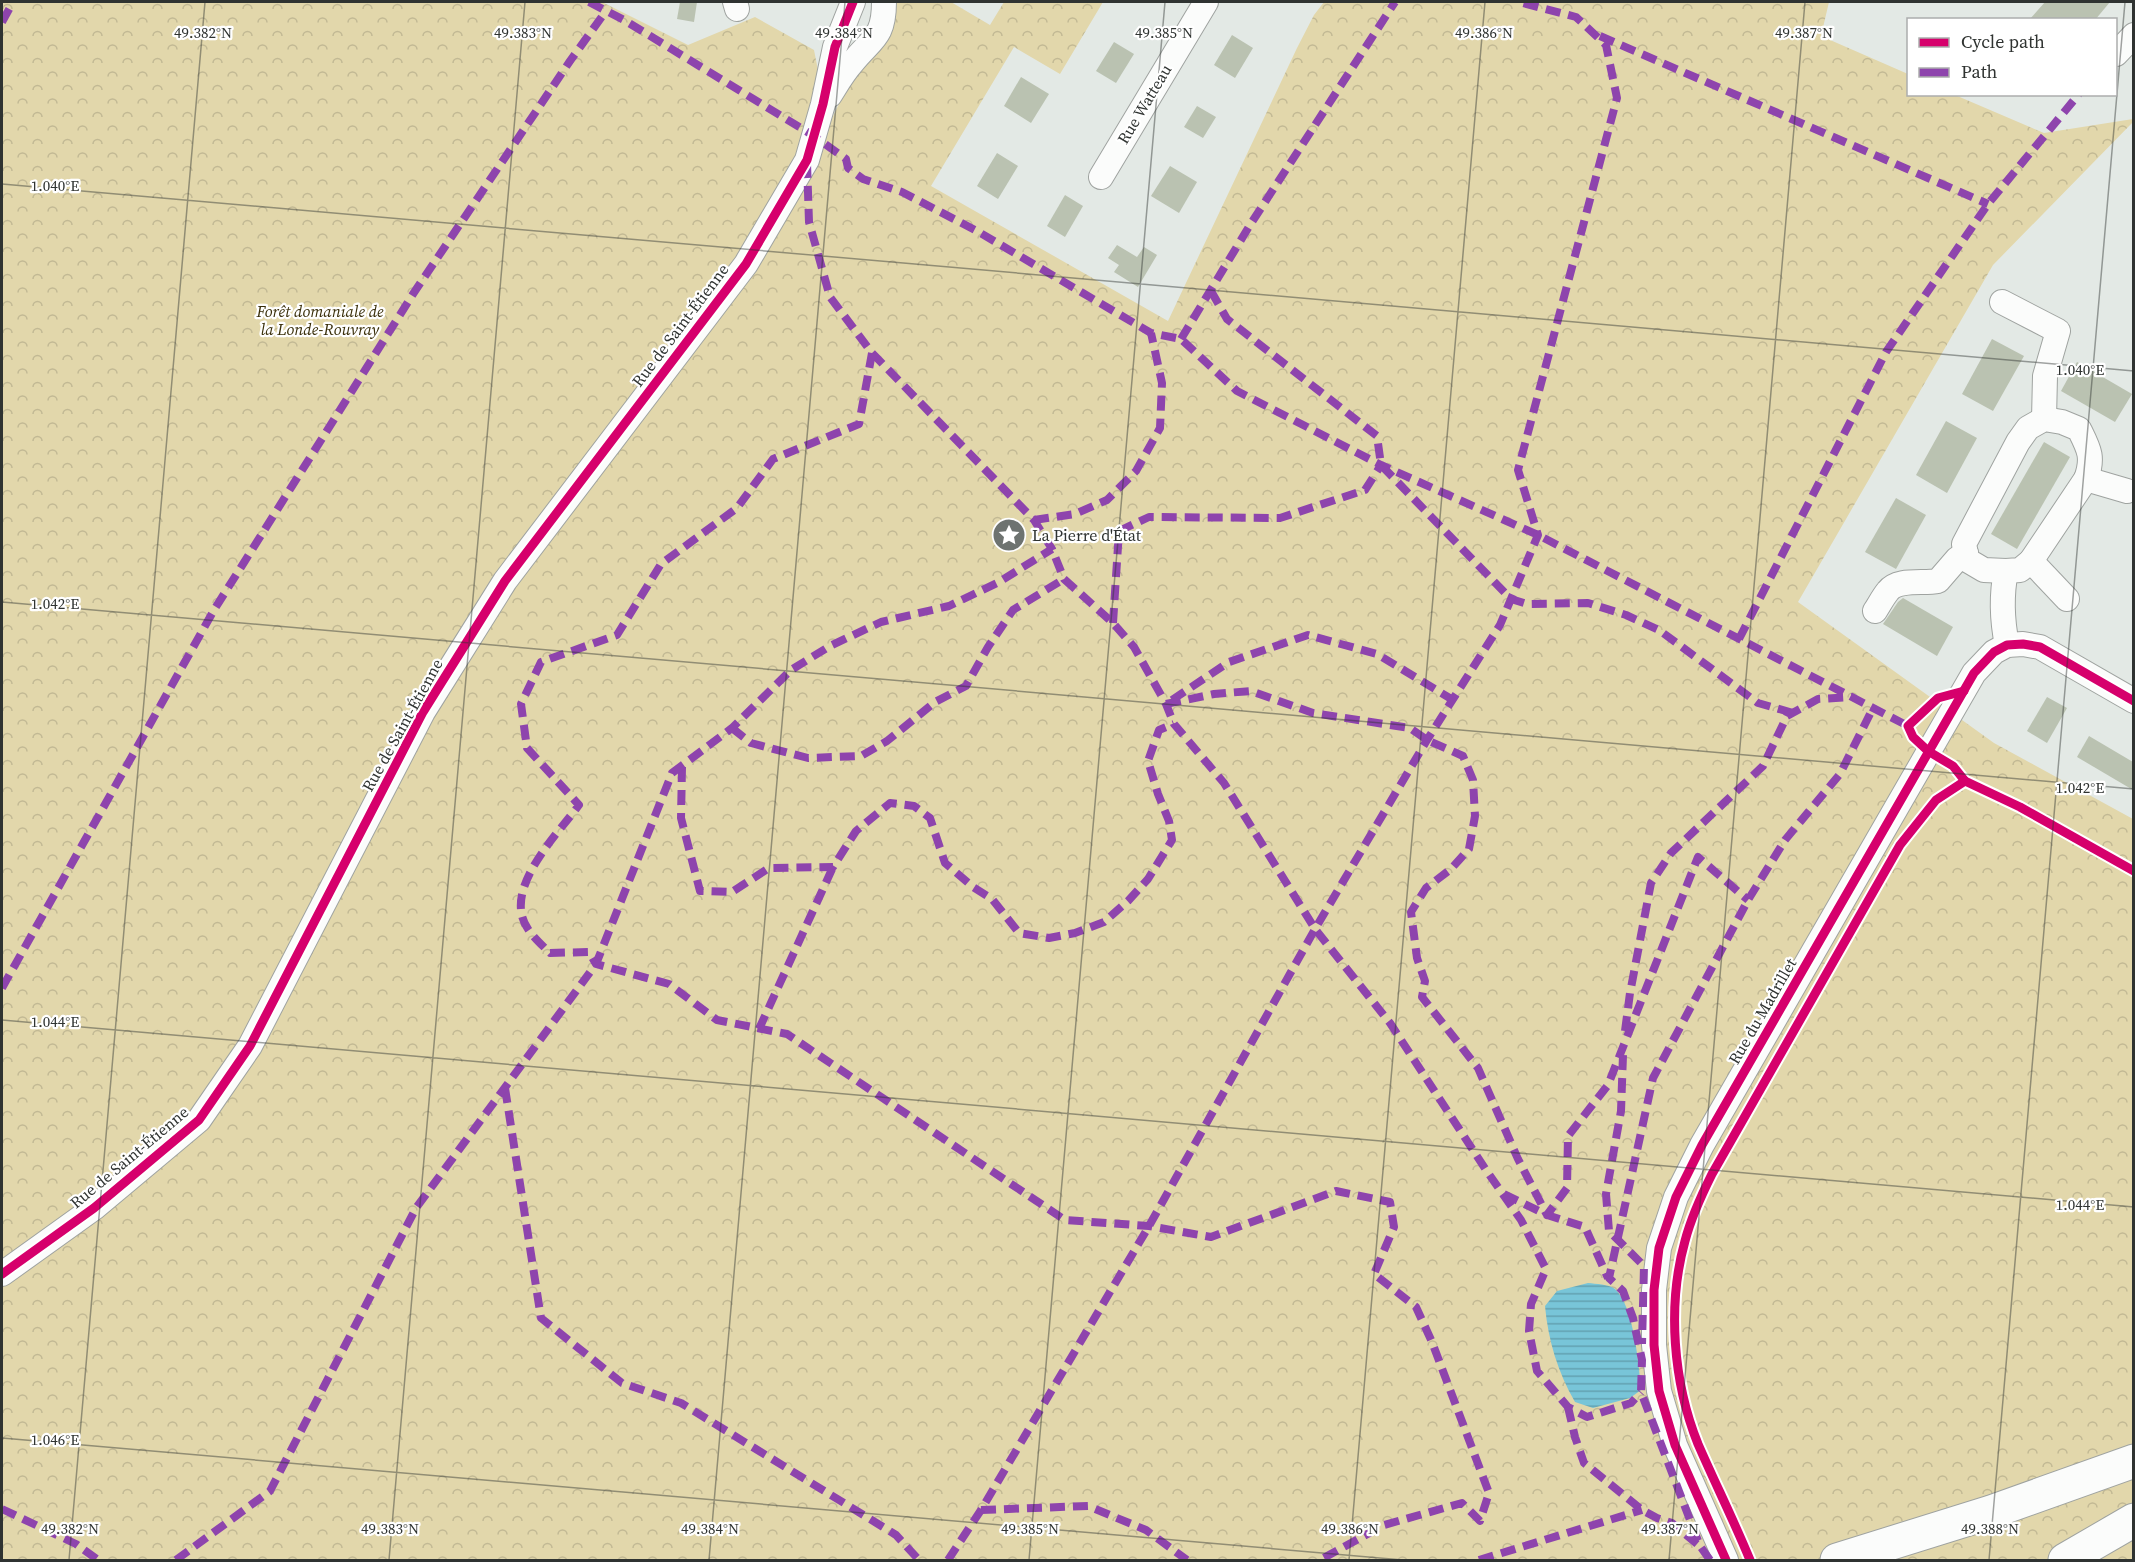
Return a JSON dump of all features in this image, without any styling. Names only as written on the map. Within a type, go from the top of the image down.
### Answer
[{"type":"highway","points":[[1837,1560],[2013,1505],[2133,1461]]},
{"type":"highway","points":[[2065,1560],[2133,1520]]},
{"type":"street","points":[[823,104],[834,48],[853,2]]},
{"type":"street","points":[[823,104],[852,63],[874,40],[882,26],[884,2]]},
{"type":"street","name":"Rue Watteau","points":[[1101,177],[1206,2]]},
{"type":"street","points":[[2117,52],[2133,35]]},
{"type":"street","name":"Rue de Saint-Étienne","points":[[2,1274],[94,1208],[199,1120],[250,1046],[423,712],[499,591],[746,264],[807,160],[823,104]]},
{"type":"street","points":[[2002,302],[2058,331],[2045,376],[2044,419]]},
{"type":"street","points":[[2044,419],[2062,422],[2079,429],[2089,448],[2091,465],[2086,479],[2031,561],[2020,570],[1984,570],[1967,560],[1964,544],[2018,442],[2028,428],[2044,419]]},
{"type":"street","points":[[2086,479],[2131,493]]},
{"type":"street","points":[[1875,611],[1889,588],[1905,583],[1938,582],[1957,559],[1966,553]]},
{"type":"street","points":[[2031,561],[2067,599]]},
{"type":"street","points":[[2006,571],[2003,589],[2003,626],[2007,645],[2023,644],[2040,648],[2133,700]]},
{"type":"street","name":"Rue du Madrillet","points":[[1726,1560],[1675,1445],[1659,1391],[1654,1345],[1654,1290],[1659,1248],[1676,1197],[1702,1145],[1974,673],[1994,652],[2007,645]]},
{"type":"green space","name":"Forêt domaniale de la Londe-Rouvray","points":[[2,2],[602,2],[688,45],[755,17],[814,50],[829,125],[851,78],[893,2],[951,2],[990,25],[1004,2],[1103,2],[1060,74],[1014,47],[931,186],[1168,321],[1297,48],[1314,15],[1324,2],[1829,2],[1821,36],[1907,74],[1907,96],[1957,96],[2044,133],[2133,119],[2133,122],[1993,265],[1798,602],[1994,743],[2133,819],[2133,1560],[2,1560]]},
{"type":"water","points":[[1588,1283],[1602,1284],[1615,1289],[1627,1309],[1634,1337],[1641,1390],[1630,1398],[1593,1408],[1575,1402],[1564,1380],[1551,1344],[1545,1306],[1557,1291]]},
{"type":"building","points":[[680,2],[697,2],[694,22],[677,19]]},
{"type":"building","points":[[2045,2],[2110,2],[2097,18],[2031,18]]},
{"type":"building","points":[[1232,35],[1253,48],[1235,78],[1214,65]]},
{"type":"building","points":[[1114,42],[1134,54],[1116,83],[1096,71]]},
{"type":"building","points":[[1021,77],[1049,94],[1031,123],[1004,106]]},
{"type":"building","points":[[1197,106],[1216,117],[1203,138],[1184,127]]},
{"type":"building","points":[[997,153],[1018,166],[998,199],[977,186]]},
{"type":"building","points":[[1170,166],[1197,182],[1179,213],[1151,196]]},
{"type":"building","points":[[1065,195],[1083,206],[1065,237],[1047,226]]},
{"type":"building","points":[[1117,245],[1137,257],[1144,247],[1157,255],[1138,287],[1114,272],[1119,265],[1108,258]]},
{"type":"building","points":[[1992,339],[2024,356],[1993,411],[1962,394]]},
{"type":"building","points":[[2077,362],[2132,394],[2115,422],[2061,391]]},
{"type":"building","points":[[1946,421],[1977,438],[1947,493],[1916,475]]},
{"type":"building","points":[[2044,442],[2070,457],[2017,549],[1991,534]]},
{"type":"building","points":[[1896,498],[1926,515],[1896,569],[1865,552]]},
{"type":"building","points":[[1903,598],[1953,627],[1937,656],[1883,624]]},
{"type":"building","points":[[2047,697],[2067,708],[2047,743],[2027,731]]},
{"type":"building","points":[[2089,736],[2133,762],[2133,790],[2077,757]]},
{"type":"marked path","points":[[2,22],[13,2]]},
{"type":"marked path","points":[[589,2],[624,20],[814,136],[846,159],[848,168],[863,179],[902,192],[977,231],[1151,333],[1181,339],[1237,391],[1381,465],[1538,535],[1908,726]]},
{"type":"marked path","points":[[1181,339],[1250,225],[1395,2]]},
{"type":"marked path","points":[[948,1560],[981,1510],[1149,1226],[1315,929],[1427,740],[1500,625],[1538,535],[1518,470],[1617,98],[1606,45],[1576,17],[1519,2]]},
{"type":"marked path","points":[[2,988],[214,610],[413,294],[606,11]]},
{"type":"marked path","points":[[1600,36],[1988,204]]},
{"type":"marked path","points":[[1739,639],[1886,352],[1988,204],[2077,96]]},
{"type":"marked path","points":[[807,163],[809,222],[830,297],[872,353],[1034,520],[1052,549],[1064,579],[1113,623],[1134,647],[1166,704],[1174,724],[1224,783],[1315,929],[1390,1023],[1521,1220],[1546,1269],[1531,1304],[1529,1331],[1537,1371],[1568,1407],[1587,1417],[1631,1403],[1641,1392]]},
{"type":"marked path","points":[[1211,291],[1227,319],[1377,436],[1381,465],[1511,599],[1527,604],[1588,603],[1626,615],[1659,630],[1758,703],[1793,713]]},
{"type":"marked path","points":[[1034,520],[1075,514],[1107,500],[1136,471],[1160,428],[1162,383],[1151,333]]},
{"type":"marked path","points":[[872,353],[859,424],[773,459],[737,508],[661,564],[617,635],[541,662],[521,704],[527,748],[579,805],[546,847],[526,881],[521,897],[522,914],[530,932],[550,953],[589,952],[596,964],[669,984],[717,1020],[787,1034],[1065,1220],[1149,1226],[1211,1237],[1336,1191],[1390,1202],[1394,1227],[1374,1274],[1416,1307],[1432,1342],[1489,1493],[1480,1521],[1462,1503],[1384,1525],[1320,1560]]},
{"type":"marked path","points":[[1113,623],[1119,531],[1149,517],[1280,518],[1365,490],[1381,465]]},
{"type":"marked path","points":[[176,1560],[270,1491],[416,1208],[596,964],[672,773],[732,728],[791,670],[830,646],[881,622],[949,606],[999,582],[1052,549]]},
{"type":"marked path","points":[[732,728],[751,743],[808,758],[861,756],[887,741],[935,702],[966,686],[988,647],[1013,610],[1064,579]]},
{"type":"marked path","points":[[1172,700],[1229,662],[1308,635],[1377,654],[1453,700]]},
{"type":"marked path","points":[[1166,704],[1214,694],[1251,691],[1313,713],[1410,728],[1427,740],[1463,756],[1473,780],[1475,816],[1469,849],[1451,869],[1426,888],[1411,912],[1417,958],[1425,981],[1422,997],[1478,1068],[1518,1159],[1547,1215],[1567,1188],[1568,1136],[1608,1085],[1698,857],[1748,900]]},
{"type":"marked path","points":[[1625,1031],[1651,883],[1671,853],[1763,766],[1787,716],[1818,699],[1852,697]]},
{"type":"marked path","points":[[1710,1560],[1700,1546],[1641,1392],[1642,1360],[1633,1318],[1623,1291],[1609,1278],[1653,1078],[1748,900],[1785,840],[1840,774],[1873,708]]},
{"type":"marked path","points":[[682,767],[681,818],[700,891],[732,892],[769,868],[833,867],[856,831],[890,803],[914,806],[930,818],[945,863],[973,887],[992,899],[1019,933],[1049,938],[1075,933],[1104,922],[1148,879],[1172,840],[1169,821],[1148,761],[1159,730],[1174,724]]},
{"type":"marked path","points":[[759,1029],[833,867]]},
{"type":"marked path","points":[[1623,1055],[1621,1111],[1606,1194],[1609,1231],[1644,1266],[1642,1344]]},
{"type":"marked path","points":[[505,1088],[541,1318],[622,1383],[681,1403],[896,1535],[919,1560]]},
{"type":"marked path","points":[[1504,1194],[1547,1215],[1585,1227],[1608,1278]]},
{"type":"marked path","points":[[1568,1407],[1584,1463],[1642,1510],[1672,1523],[1697,1544]]},
{"type":"marked path","points":[[981,1510],[1088,1506],[1146,1530],[1187,1560]]},
{"type":"marked path","points":[[2,1509],[76,1544],[98,1560]]},
{"type":"marked path","points":[[1479,1560],[1642,1510]]},
{"type":"cycle path","points":[[2,1274],[94,1208],[199,1120],[250,1046],[423,712],[505,581],[746,264],[807,160],[823,104],[835,47],[853,2]]},
{"type":"cycle path","points":[[1726,1560],[1675,1445],[1659,1391],[1654,1345],[1654,1290],[1659,1248],[1676,1197],[1702,1145],[1974,673],[1994,652],[2007,645],[2023,644],[2040,647],[2134,701]]},
{"type":"cycle path","points":[[1964,691],[1938,698],[1908,726],[1913,737],[1928,751],[1953,766],[1965,781],[2020,807],[2134,871]]},
{"type":"cycle path","points":[[1750,1560],[1698,1444],[1683,1395],[1675,1343],[1675,1317],[1679,1266],[1685,1241],[1712,1174],[1900,845],[1936,800],[1965,781]]},
{"type":"place","name":"La Pierre d'État","points":[[1009,535]]}]
